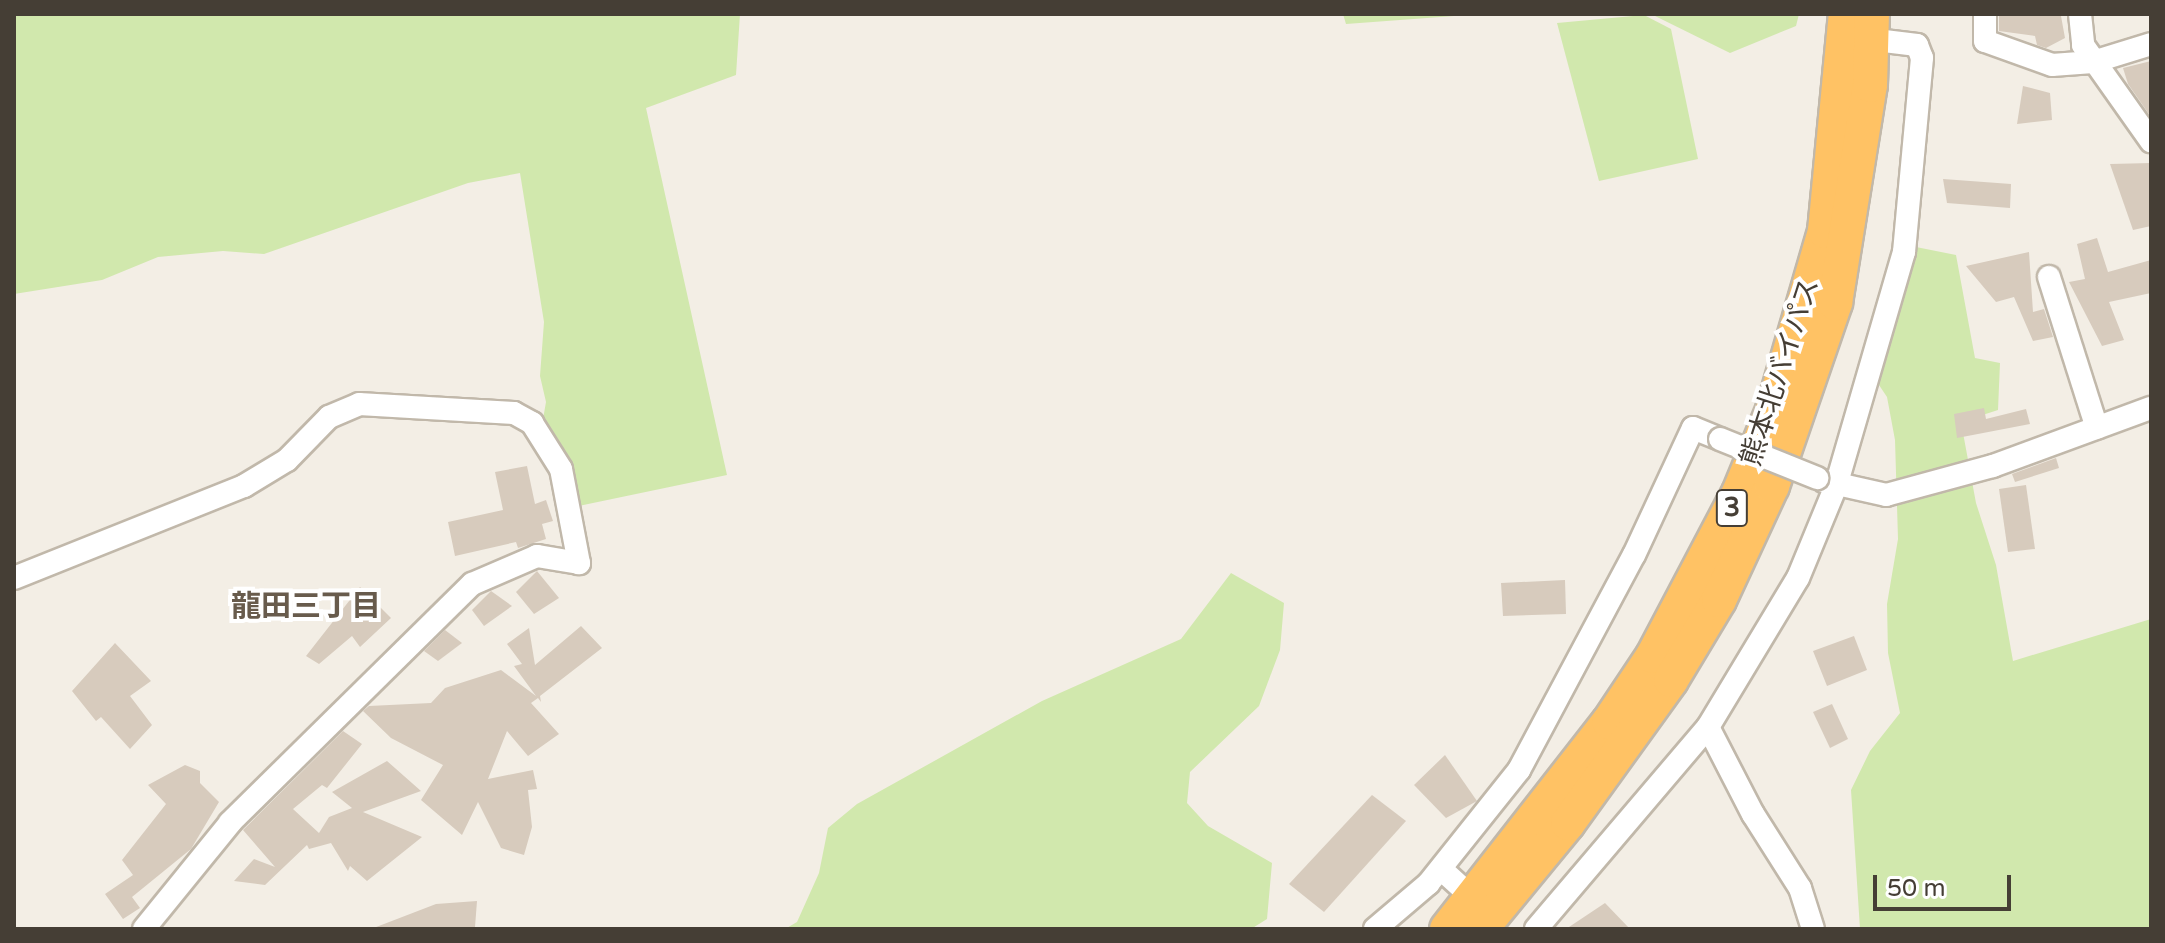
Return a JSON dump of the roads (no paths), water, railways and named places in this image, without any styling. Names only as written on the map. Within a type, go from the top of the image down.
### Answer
[{"type":"highway","name":"熊本北バイパス","points":[[1477,914],[1653,656],[1739,493],[1798,334],[1825,231],[1833,174],[1846,14]]},
{"type":"highway","name":"熊本北バイパス","points":[[1447,929],[1477,914],[1628,742],[1719,600],[1801,412],[1835,303],[1879,28]]},
{"type":"street","points":[[1833,174],[1835,14]]},
{"type":"street","points":[[1536,929],[1708,727],[1798,578],[1904,252],[1922,58],[1917,45],[1879,28],[1889,14]]},
{"type":"street","points":[[1985,14],[1985,41],[2052,65],[2093,62],[2151,44]]},
{"type":"street","points":[[2080,14],[2083,45],[2151,141]]},
{"type":"street","points":[[2049,277],[2097,428]]},
{"type":"street","points":[[14,578],[244,486],[287,460],[329,417],[359,404],[514,413],[532,423],[561,469],[579,563],[537,556],[472,584],[230,823],[144,929]]},
{"type":"street","points":[[1375,929],[1441,869],[1519,770],[1634,555],[1693,428],[1827,482],[1886,495],[1993,466],[2151,408]]},
{"type":"street","points":[[1708,727],[1753,814],[1800,888],[1813,929]]},
{"type":"street","points":[[1441,869],[1477,914]]},
{"type":"district","name":"龍田三丁目","points":[[306,607]]}]
